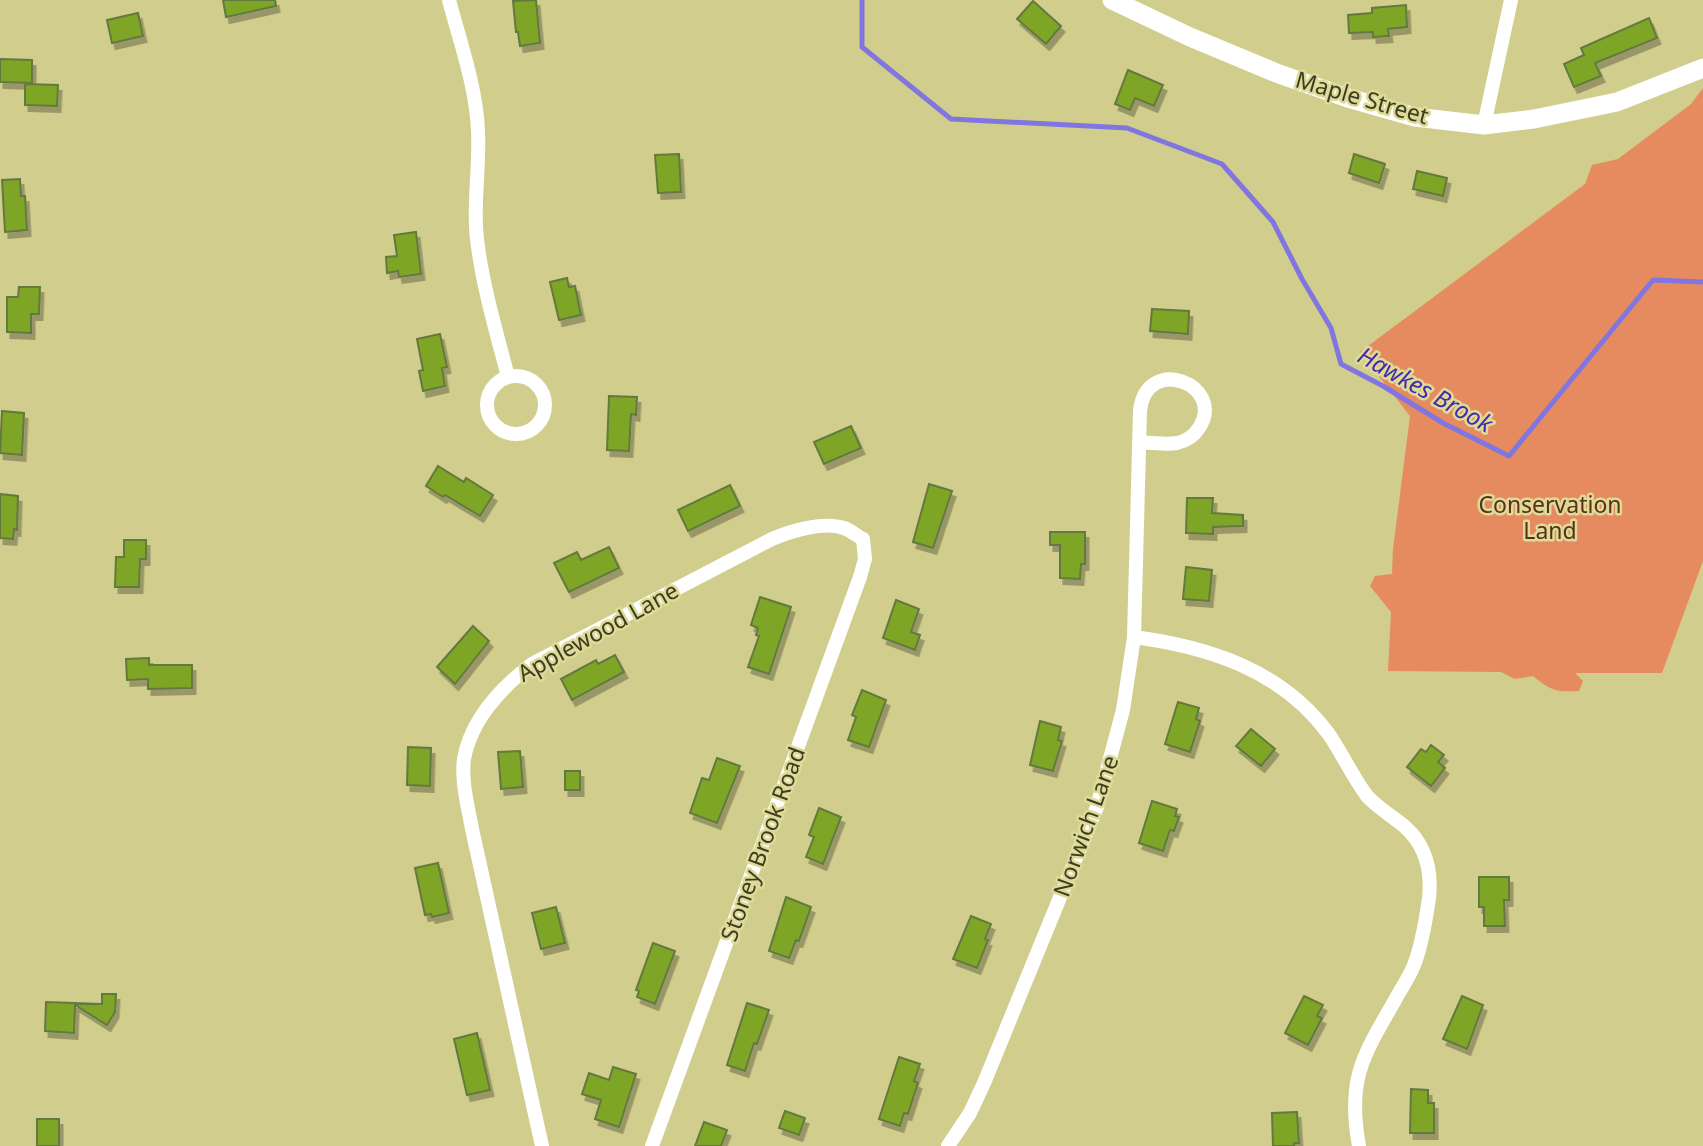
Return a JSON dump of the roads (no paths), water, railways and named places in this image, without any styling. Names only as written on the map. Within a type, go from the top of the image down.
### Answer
[{"type":"street","points":[[449,0],[476,110],[478,144],[475,201],[478,247],[508,377]]},
{"type":"street","name":"Maple Street","points":[[1112,0],[1190,37],[1279,74],[1348,98],[1415,117],[1484,125],[1534,119],[1617,102],[1703,68]]},
{"type":"street","points":[[1484,125],[1511,0]]},
{"type":"street","points":[[508,377],[530,380],[539,387],[544,398],[545,409],[541,420],[534,428],[524,433],[513,434],[502,430],[493,424],[488,413],[490,391],[498,382],[508,377]]},
{"type":"street","name":"Norwich Lane","points":[[948,1146],[970,1113],[984,1083],[1097,807],[1123,710],[1134,637],[1139,442],[1140,405],[1150,387],[1162,380],[1176,379],[1194,388],[1202,399],[1204,413],[1197,432],[1179,443],[1139,442]]},
{"type":"street","name":"Applewood Lane","points":[[542,1146],[464,782],[464,760],[480,719],[512,680],[532,664],[772,539],[795,530],[817,527],[842,527],[863,539]]},
{"type":"street","name":"Stoney Brook Road","points":[[652,1146],[855,595],[865,559],[863,539]]},
{"type":"street","points":[[1134,637],[1186,646],[1241,663],[1266,676],[1291,695],[1326,732],[1368,797],[1404,826],[1417,839],[1424,852],[1430,883],[1417,955],[1409,975],[1362,1060],[1355,1083],[1354,1113],[1359,1146]]},
{"type":"waterway","name":"Hawkes Brook","points":[[862,0],[862,47],[951,119],[1127,128],[1222,164],[1273,222],[1331,328],[1341,364],[1443,423],[1509,456],[1653,280],[1703,282]]},
{"type":"park label","name":"Conservation Land","points":[[1550,518]]}]
